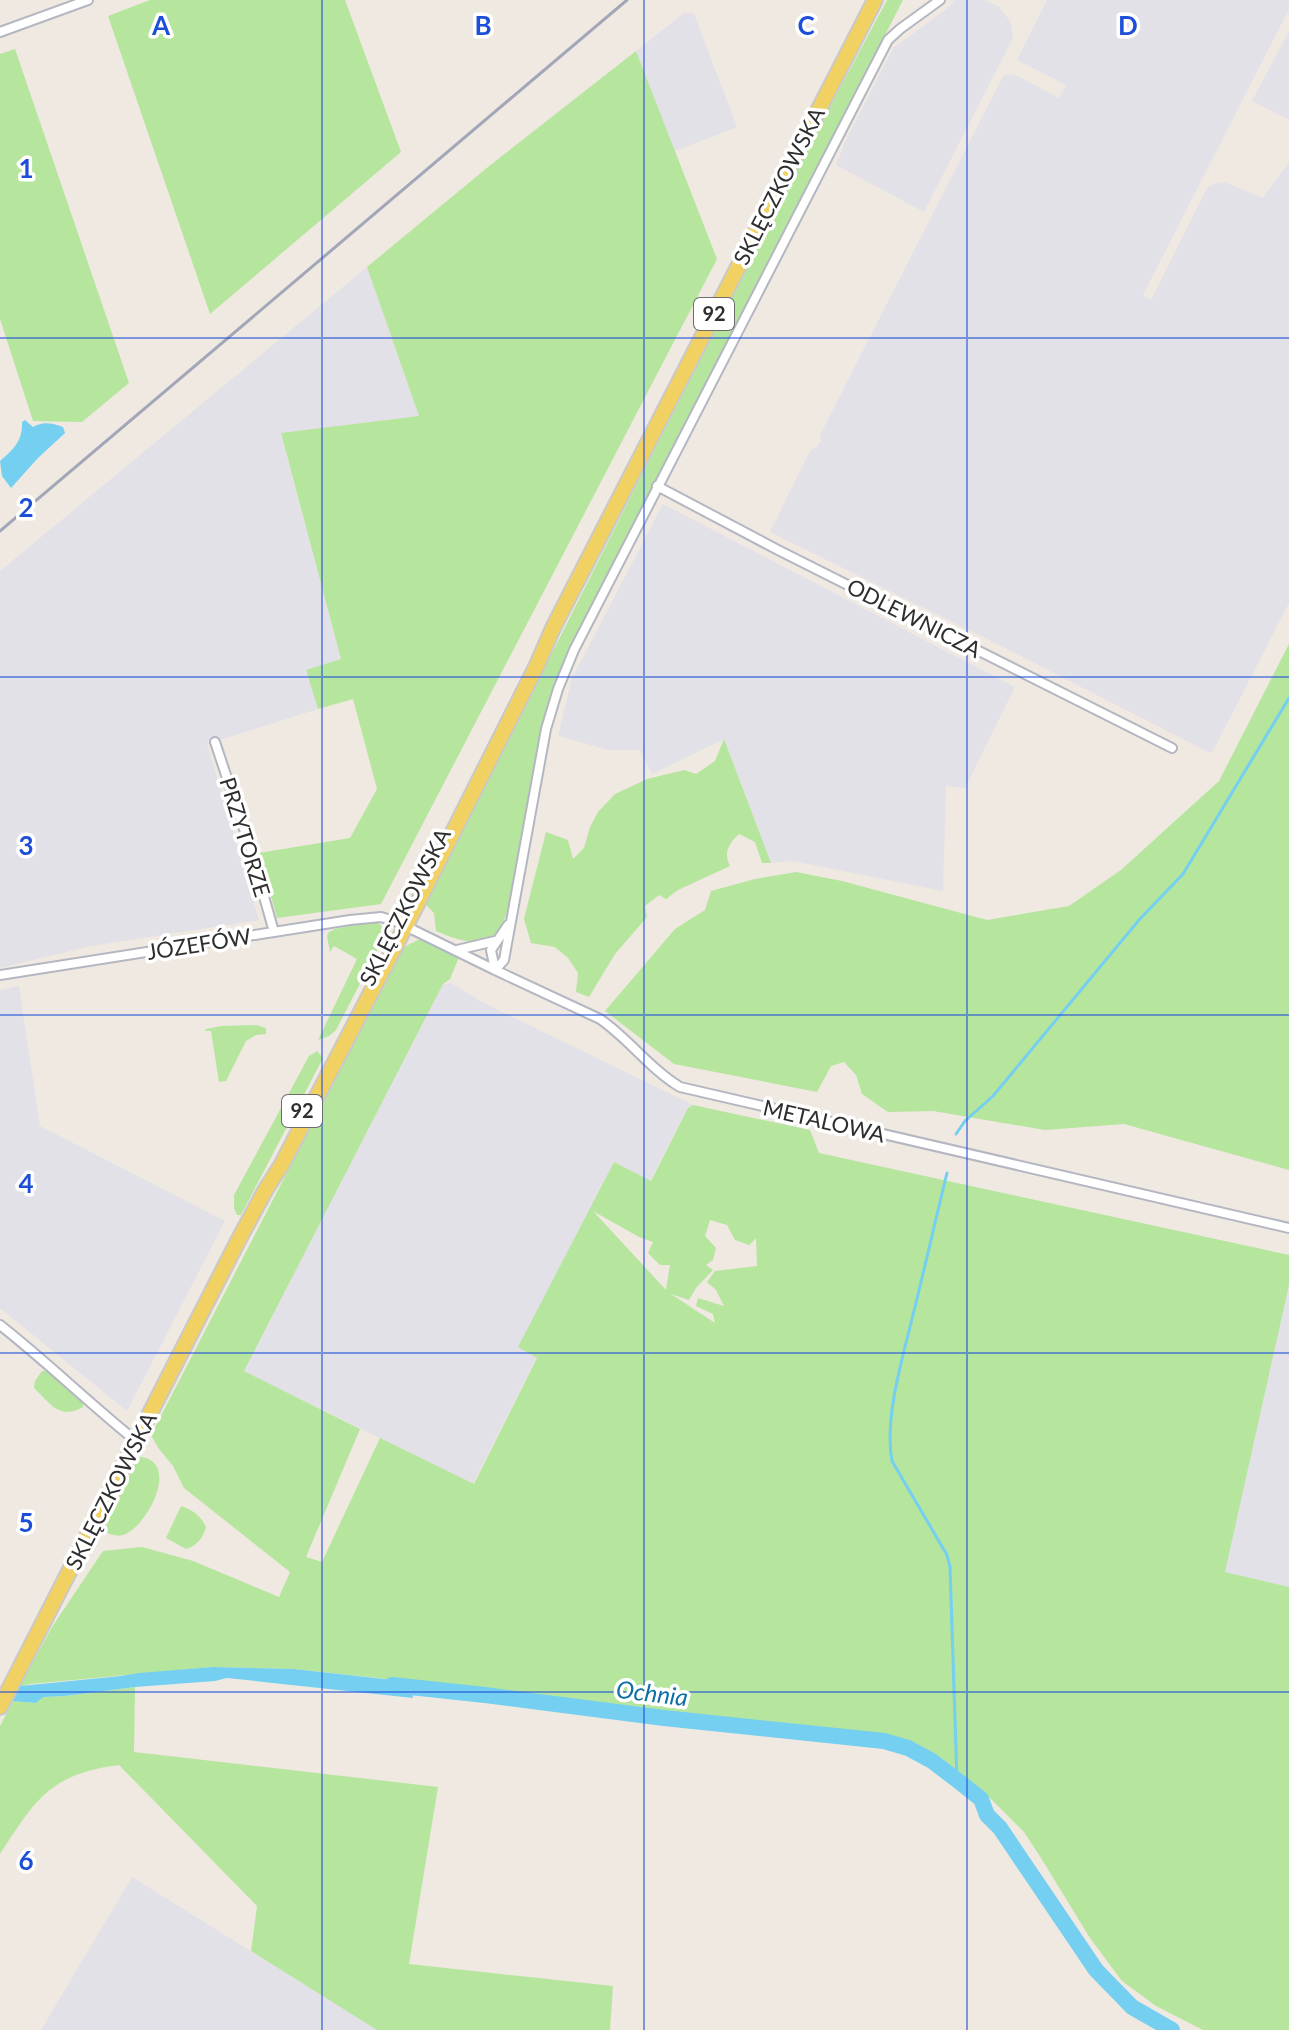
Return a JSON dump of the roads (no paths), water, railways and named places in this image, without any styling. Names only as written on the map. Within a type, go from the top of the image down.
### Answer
[{"type":"main road","name":"SKLĘCZKOWSKA","points":[[0,1707],[266,1189],[282,1164],[531,663],[553,628],[875,0]]},
{"type":"street","points":[[0,32],[88,0]]},
{"type":"street","points":[[495,970],[504,960],[546,729],[574,650],[888,40],[940,0]]},
{"type":"street","name":"ODLEWNICZA","points":[[657,486],[1172,748]]},
{"type":"street","name":"PRZYTORZE","points":[[215,742],[274,932]]},
{"type":"street","name":"JÓZEFÓW","points":[[0,975],[381,917],[402,924]]},
{"type":"street","points":[[495,970],[491,950],[510,922]]},
{"type":"street","name":"METALOWA","points":[[402,924],[600,1019],[616,1030],[664,1077],[680,1087],[1289,1228]]},
{"type":"street","points":[[455,950],[495,941]]},
{"type":"street","points":[[0,1325],[136,1441]]},
{"type":"water","points":[[25,420],[33,427],[44,423],[63,427],[65,433],[11,488],[2,476],[0,461],[16,444]]},
{"type":"water","points":[[213,1667],[294,1669],[411,1682],[413,1698],[227,1678],[43,1697],[36,1703],[0,1700],[0,1688]]},
{"type":"waterway","points":[[956,1134],[965,1121],[993,1096],[1139,920],[1183,874],[1289,698]]},
{"type":"waterway","points":[[947,1173],[899,1371],[890,1445],[892,1461],[947,1555],[950,1567],[957,1780]]},
{"type":"waterway","name":"Ochnia","points":[[392,1685],[884,1741],[908,1748],[932,1761],[981,1799],[987,1815],[1000,1828],[1096,1970],[1132,2007],[1172,2030]]},
{"type":"railway","points":[[0,531],[627,0]]}]
